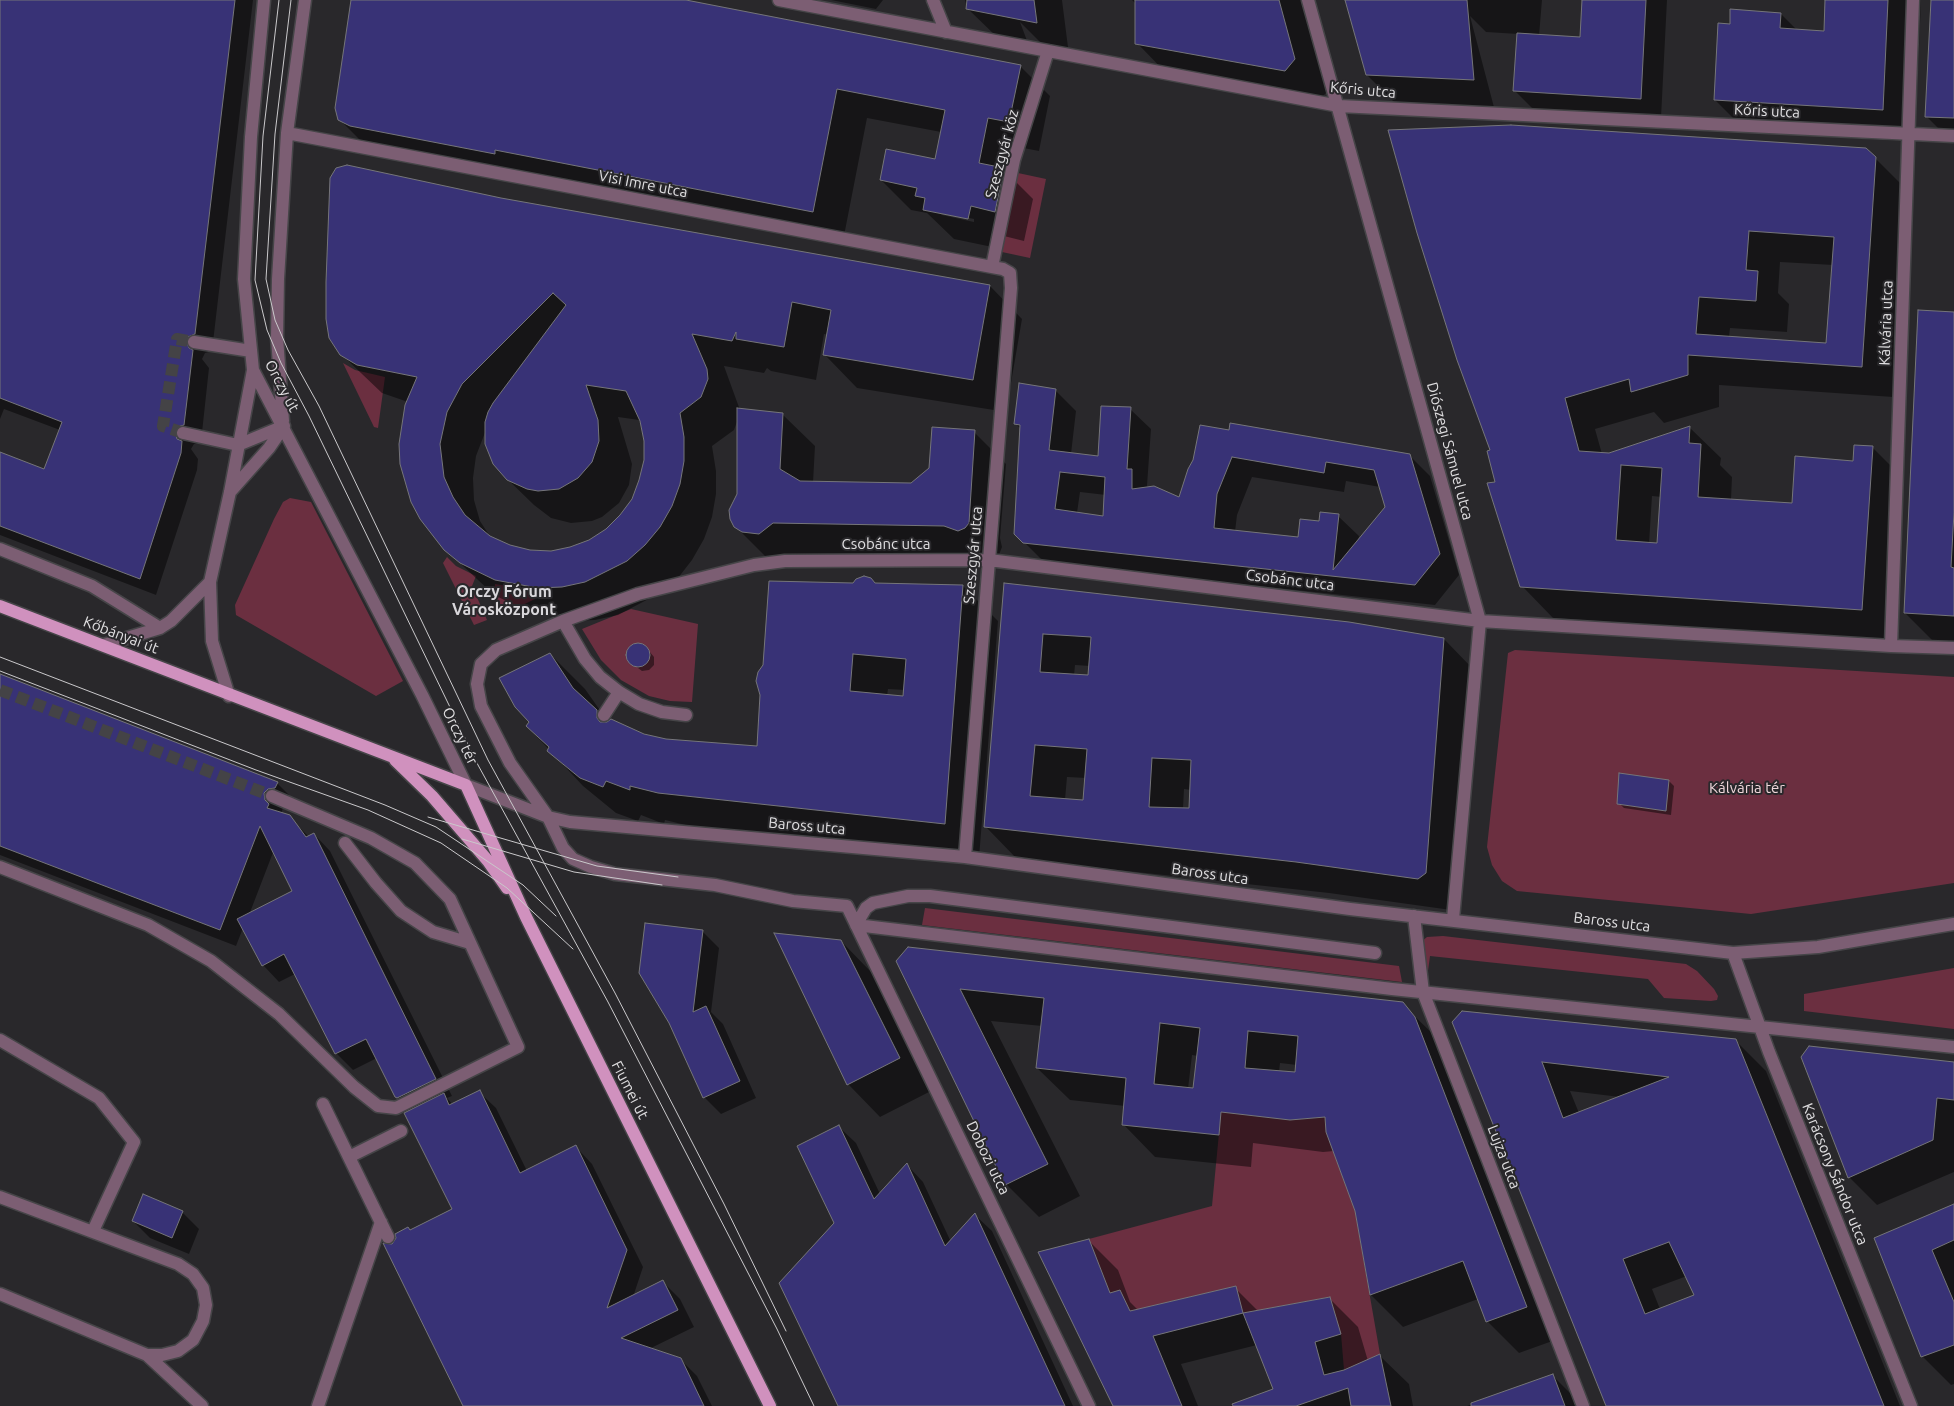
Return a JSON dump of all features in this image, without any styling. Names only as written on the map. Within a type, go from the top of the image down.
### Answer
[{"type":"main road","name":"Kőbányai út","points":[[0,606],[104,645],[229,696]]},
{"type":"main road","name":"Orczy tér","points":[[229,696],[466,786]]},
{"type":"main road","points":[[390,756],[432,796],[488,861],[526,917]]},
{"type":"main road","name":"Fiumei út","points":[[466,786],[526,917],[770,1406]]},
{"type":"street","name":"Orczy út","points":[[264,0],[251,137],[244,279],[253,370],[284,426]]},
{"type":"street","name":"Orczy út","points":[[284,426],[277,331],[278,279],[287,133],[305,0]]},
{"type":"street","name":"Kőris utca","points":[[779,0],[1339,106],[1954,136]]},
{"type":"street","points":[[933,0],[946,32]]},
{"type":"street","name":"Diószegi Sámuel utca","points":[[1308,0],[1339,106],[1480,620],[1453,919]]},
{"type":"street","name":"Kálvária utca","points":[[1891,646],[1910,134],[1913,0]]},
{"type":"street","name":"Szeszgyár köz","points":[[992,267],[1014,160],[1048,51]]},
{"type":"street","name":"Visi Imre utca","points":[[287,133],[992,267]]},
{"type":"street","name":"Szeszgyár utca","points":[[964,857],[1011,288],[1010,273],[1003,269],[992,267]]},
{"type":"street","points":[[194,342],[251,351]]},
{"type":"street","points":[[229,696],[212,641],[210,582],[230,492],[253,370]]},
{"type":"street","points":[[183,433],[238,445],[284,426]]},
{"type":"street","points":[[230,492],[269,448],[284,426]]},
{"type":"street","name":"Orczy tér","points":[[284,426],[422,695],[466,786]]},
{"type":"street","points":[[0,549],[92,586],[160,628]]},
{"type":"street","name":"Csobánc utca","points":[[548,817],[510,763],[481,706],[477,684],[480,664],[496,650],[564,621],[638,594],[754,565],[785,561],[989,560],[1480,620]]},
{"type":"street","points":[[104,645],[160,628],[171,621],[210,582]]},
{"type":"street","points":[[1480,620],[1891,646],[1954,648]]},
{"type":"street","points":[[564,621],[584,659],[600,677],[619,692],[640,704],[662,712],[686,715]]},
{"type":"street","points":[[604,715],[619,692]]},
{"type":"street","name":"Baross utca","points":[[466,786],[548,817],[577,823],[964,857],[1350,909],[1453,919],[1733,953],[1818,947],[1954,924]]},
{"type":"street","points":[[0,867],[148,925],[211,961],[278,1014],[354,1087],[378,1106],[396,1108],[518,1047],[450,899],[415,863],[371,838],[272,796]]},
{"type":"street","name":"Dobozi utca","points":[[548,817],[563,848],[573,859],[614,874],[715,885],[793,900],[847,906],[1089,1406]]},
{"type":"street","points":[[345,843],[401,911],[433,932],[470,943]]},
{"type":"street","points":[[1375,953],[930,896],[908,896],[873,903],[866,908],[856,925],[1423,992],[1526,1001],[1759,1028],[1954,1046]]},
{"type":"street","name":"Lujza utca","points":[[1414,916],[1423,992],[1583,1406]]},
{"type":"street","name":"Karácsony Sándor utca","points":[[1733,953],[1759,1028],[1911,1406]]},
{"type":"street","points":[[0,1040],[99,1098],[134,1142],[94,1232]]},
{"type":"street","points":[[322,1104],[388,1237]]},
{"type":"street","points":[[349,1157],[401,1131]]},
{"type":"street","points":[[0,1197],[178,1264],[193,1274],[203,1288],[206,1305],[193,1340],[178,1351],[147,1355]]},
{"type":"street","points":[[318,1406],[381,1222]]},
{"type":"street","points":[[0,1294],[147,1355],[202,1406]]},
{"type":"green space","points":[[1018,173],[1046,179],[1030,258],[1002,252]]},
{"type":"green space","points":[[343,363],[355,370],[385,377],[378,428],[374,427]]},
{"type":"green space","points":[[290,498],[311,502],[403,681],[376,696],[236,615],[235,605],[274,519],[283,502]]},
{"type":"green space","points":[[447,557],[456,566],[476,576],[472,586],[487,620],[474,625],[443,563]]},
{"type":"green space","points":[[495,584],[536,591],[535,599],[500,616],[494,601]]},
{"type":"green space","points":[[631,609],[698,624],[692,702],[670,701],[649,696],[621,680],[601,660],[582,629]]},
{"type":"green space","name":"Kálvária tér","points":[[1515,650],[1954,677],[1954,883],[1751,914],[1517,891],[1502,881],[1492,865],[1487,847],[1508,653]]},
{"type":"green space","points":[[925,908],[1399,966],[1402,982],[922,925]]},
{"type":"green space","points":[[1443,936],[1686,964],[1697,971],[1718,996],[1717,1000],[1711,1001],[1664,998],[1648,979],[1430,956],[1428,971],[1424,970],[1421,942],[1427,937]]},
{"type":"green space","points":[[1954,968],[1954,1029],[1804,1011],[1804,994]]},
{"type":"green space","points":[[1221,1112],[1290,1120],[1325,1117],[1326,1132],[1355,1211],[1380,1354],[1344,1370],[1341,1334],[1329,1297],[1243,1313],[1236,1286],[1130,1311],[1120,1291],[1110,1293],[1089,1239],[1212,1206]]},
{"type":"building","points":[[0,0],[235,0],[195,334],[188,337],[186,341],[189,348],[193,350],[184,425],[177,427],[175,432],[177,439],[182,441],[181,453],[140,579],[0,526],[0,452],[44,469],[62,422],[0,398]]},
{"type":"building","points":[[351,0],[686,0],[1021,65],[1009,122],[988,118],[979,163],[1004,168],[995,212],[971,206],[968,219],[923,210],[925,198],[915,196],[917,188],[880,180],[886,149],[935,159],[945,110],[837,89],[813,212],[495,150],[495,154],[350,126],[338,120],[335,108]]},
{"type":"building","points":[[967,0],[1034,0],[1037,23],[966,9]]},
{"type":"building","points":[[1135,0],[1279,0],[1295,59],[1285,71],[1135,44]]},
{"type":"building","points":[[1345,0],[1467,0],[1474,80],[1366,75]]},
{"type":"building","points":[[1582,0],[1646,0],[1641,99],[1513,91],[1517,33],[1580,37]]},
{"type":"building","points":[[1825,0],[1888,0],[1883,110],[1714,100],[1718,23],[1730,24],[1730,9],[1781,13],[1780,28],[1824,31]]},
{"type":"building","points":[[1931,0],[1954,0],[1954,118],[1925,117]]},
{"type":"building","points":[[1511,125],[1866,148],[1876,157],[1862,367],[1688,355],[1688,375],[1631,392],[1629,379],[1565,398],[1579,451],[1609,453],[1690,426],[1689,443],[1701,444],[1698,497],[1792,503],[1795,456],[1853,461],[1854,445],[1873,446],[1862,610],[1520,587],[1487,483],[1495,482],[1487,451],[1490,450],[1457,360],[1417,233],[1388,130]],"holes":[[[1749,231],[1834,237],[1826,343],[1696,334],[1699,297],[1756,301],[1758,271],[1746,270]],[[1621,465],[1662,468],[1657,543],[1616,540]]]},
{"type":"building","points":[[347,165],[501,198],[990,285],[973,380],[823,355],[831,310],[792,302],[784,347],[736,339],[736,332],[732,341],[692,334],[707,369],[708,379],[701,397],[680,413],[684,437],[684,461],[680,484],[672,506],[660,527],[645,545],[627,561],[585,582],[562,587],[538,588],[495,580],[460,563],[444,550],[420,519],[411,502],[400,464],[399,444],[405,405],[417,377],[357,365],[340,355],[329,338],[326,319],[326,282],[330,178],[336,168]],"holes":[[[553,293],[566,305],[488,412],[485,422],[485,444],[493,464],[507,480],[527,489],[538,491],[559,489],[578,478],[592,462],[599,441],[598,420],[586,385],[626,391],[640,421],[644,441],[644,460],[632,499],[606,529],[589,540],[570,547],[551,551],[530,550],[510,545],[490,536],[465,515],[453,497],[444,477],[440,444],[447,412],[462,384]]]},
{"type":"building","points":[[1918,310],[1954,312],[1954,512],[1951,567],[1954,568],[1954,616],[1904,613]]},
{"type":"building","points":[[1019,383],[1056,389],[1049,450],[1098,456],[1101,406],[1131,407],[1127,469],[1132,469],[1132,489],[1154,486],[1179,497],[1193,460],[1200,425],[1229,430],[1230,423],[1410,454],[1440,554],[1415,585],[1023,543],[1014,534],[1020,425],[1014,424]],"holes":[[[1232,457],[1324,473],[1326,462],[1374,470],[1385,507],[1333,570],[1339,514],[1320,512],[1319,521],[1300,519],[1298,537],[1214,528],[1217,494]],[[1060,472],[1105,477],[1103,516],[1055,509]]]},
{"type":"building","points":[[737,408],[783,413],[780,469],[800,481],[911,483],[929,468],[932,427],[975,430],[969,523],[965,528],[958,531],[944,526],[773,523],[759,534],[742,532],[734,527],[730,519],[729,510],[737,494]]},
{"type":"building","points":[[864,576],[871,578],[875,583],[963,585],[945,824],[658,793],[630,786],[630,790],[606,781],[603,787],[580,778],[547,751],[549,747],[526,726],[529,722],[515,707],[499,678],[550,653],[573,688],[597,710],[597,718],[600,722],[607,722],[611,719],[644,734],[666,739],[757,746],[760,695],[756,681],[758,672],[763,665],[769,581],[853,583],[856,579]],"holes":[[[853,654],[906,659],[903,696],[850,691]]]},
{"type":"building","points":[[1004,583],[1349,622],[1444,638],[1426,873],[1418,879],[1296,862],[984,827]],"holes":[[[1043,634],[1091,637],[1088,675],[1040,672]],[[1035,745],[1087,749],[1083,800],[1030,796]],[[1152,758],[1191,760],[1189,808],[1149,807]]]},
{"type":"building","points":[[638,643],[643,644],[649,650],[649,660],[643,666],[638,667],[633,666],[627,660],[626,655],[627,650],[633,644]]},
{"type":"building","points":[[0,674],[278,782],[275,788],[268,789],[264,793],[265,800],[269,804],[267,808],[290,815],[306,837],[314,833],[436,1079],[397,1098],[395,1097],[366,1039],[335,1054],[284,954],[262,966],[237,919],[292,891],[260,826],[220,930],[0,846]]},
{"type":"building","points":[[1619,773],[1669,780],[1666,811],[1617,804]]},
{"type":"building","points":[[645,923],[703,930],[693,1012],[706,1006],[740,1081],[703,1098],[669,1023],[639,973]]},
{"type":"building","points":[[774,933],[841,940],[900,1058],[847,1085]]},
{"type":"building","points":[[908,947],[1403,1002],[1415,1017],[1527,1307],[1486,1322],[1463,1261],[1370,1295],[1355,1211],[1326,1132],[1325,1117],[1290,1120],[1221,1112],[1219,1135],[1122,1125],[1126,1078],[1036,1068],[1044,998],[960,989],[1048,1164],[1005,1185],[896,961]],"holes":[[[1160,1023],[1200,1028],[1193,1088],[1154,1084]],[[1248,1031],[1298,1036],[1295,1072],[1245,1068]]]},
{"type":"building","points":[[1462,1011],[1736,1039],[1884,1406],[1606,1406],[1452,1022]],"holes":[[[1542,1062],[1669,1077],[1563,1118]],[[1669,1242],[1694,1295],[1645,1314],[1623,1259]]]},
{"type":"building","points":[[1809,1046],[1954,1062],[1954,1100],[1937,1098],[1933,1140],[1848,1178],[1801,1057]]},
{"type":"building","points":[[480,1090],[520,1173],[576,1145],[627,1250],[607,1308],[663,1280],[678,1310],[621,1338],[681,1358],[704,1406],[463,1406],[383,1243],[392,1244],[396,1238],[395,1234],[408,1227],[410,1230],[452,1209],[404,1113],[444,1093],[449,1105]]},
{"type":"building","points":[[839,1125],[874,1199],[907,1163],[945,1246],[975,1213],[1065,1406],[838,1406],[779,1283],[834,1223],[797,1146]]},
{"type":"building","points":[[143,1194],[183,1211],[172,1238],[132,1221]]},
{"type":"building","points":[[1954,1204],[1954,1240],[1932,1250],[1954,1302],[1954,1345],[1921,1357],[1874,1238]]},
{"type":"building","points":[[1089,1239],[1110,1293],[1120,1290],[1130,1311],[1236,1286],[1243,1313],[1153,1336],[1182,1406],[1113,1406],[1038,1252]]},
{"type":"building","points":[[1330,1297],[1341,1334],[1315,1342],[1324,1375],[1344,1370],[1380,1354],[1391,1406],[1351,1406],[1348,1388],[1296,1406],[1233,1406],[1232,1404],[1273,1389],[1243,1313]]},
{"type":"building","points":[[1553,1374],[1565,1406],[1471,1406],[1471,1403]]},
{"type":"tunnel","points":[[183,433],[163,426],[177,339],[194,342]]},
{"type":"tunnel","points":[[0,690],[272,796]]},
{"type":"tram line","points":[[279,0],[263,136],[255,280],[267,330],[281,363],[309,416],[478,765],[608,1002],[777,1329],[814,1406]]},
{"type":"tram line","points":[[291,0],[275,134],[266,279],[275,320],[288,350],[319,406],[488,760],[615,993],[724,1204],[786,1331]]},
{"type":"tram line","points":[[0,657],[385,805],[436,827],[523,885],[556,916]]},
{"type":"tram line","points":[[0,671],[256,770],[368,810],[441,843],[507,888],[573,949]]},
{"type":"tram line","points":[[428,817],[597,866],[678,877]]},
{"type":"tram line","points":[[462,839],[574,872],[662,885]]},
{"type":"district","name":"Orczy Fórum Városközpont","points":[[504,601]]}]
